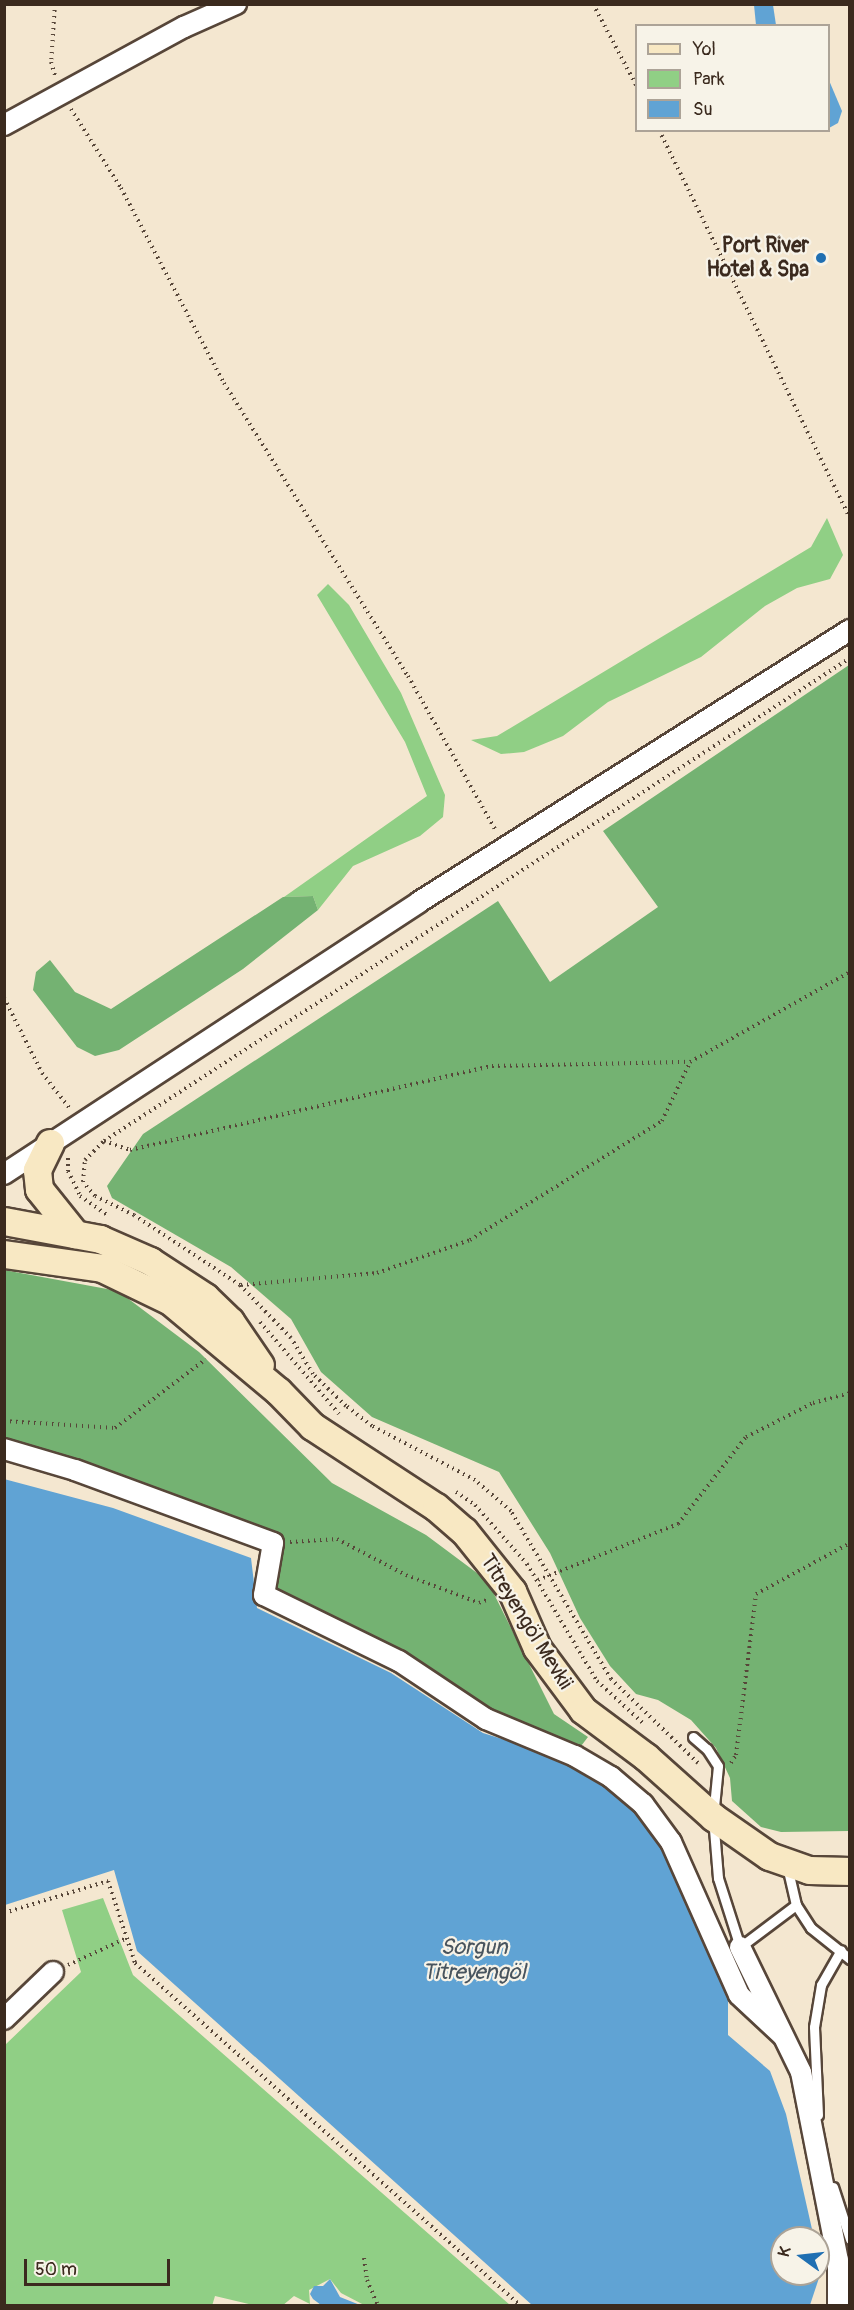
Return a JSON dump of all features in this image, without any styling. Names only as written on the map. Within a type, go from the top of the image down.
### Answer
[{"type":"street","points":[[4,124],[183,27],[236,4]]},
{"type":"street","points":[[4,1174],[505,848],[849,630]]},
{"type":"street","points":[[50,1143],[36,1170],[39,1189],[75,1234]]},
{"type":"street","name":"Titreyengöl Mevkii","points":[[4,1221],[100,1239],[141,1256],[205,1298],[230,1321],[278,1391]]},
{"type":"street","name":"Titreyengöl Mevkii","points":[[4,1254],[102,1268],[138,1283],[170,1301],[278,1391],[312,1426],[436,1507],[464,1531],[512,1591],[537,1648],[583,1710],[646,1757],[713,1817],[787,1864]]},
{"type":"street","points":[[4,1449],[75,1470],[273,1543],[264,1595],[399,1661],[486,1719],[575,1756],[611,1777],[643,1804],[671,1842],[740,1995],[782,2035]]},
{"type":"street","points":[[787,1864],[808,1870],[849,1871]]},
{"type":"street","points":[[741,1947],[801,2072],[838,2260],[838,2306]]},
{"type":"street","points":[[5,2016],[53,1972]]},
{"type":"lane","points":[[693,1737],[707,1749],[718,1766],[713,1817],[718,1878],[741,1947],[796,1905]]},
{"type":"lane","points":[[787,1864],[796,1905],[811,1928],[841,1950],[849,1959]]},
{"type":"lane","points":[[841,1950],[820,1985],[815,2039],[823,2145],[849,2239]]},
{"type":"path","points":[[55,4],[51,62],[76,120],[121,188],[224,383],[408,676],[505,848]]},
{"type":"path","points":[[593,4],[635,83]]},
{"type":"path","points":[[660,132],[849,519]]},
{"type":"path","points":[[83,1182],[85,1160],[104,1141],[849,658]]},
{"type":"path","points":[[104,1141],[130,1150],[492,1066],[690,1062],[849,972]]},
{"type":"path","points":[[4,998],[42,1073],[81,1122]]},
{"type":"path","points":[[240,1286],[377,1273],[470,1240],[662,1121],[690,1062]]},
{"type":"path","points":[[4,1421],[115,1428],[224,1346]]},
{"type":"path","points":[[313,1374],[372,1426],[475,1480],[511,1511],[552,1575],[576,1624],[611,1679],[717,1785],[736,1755],[756,1594],[849,1543]]},
{"type":"path","points":[[273,1543],[337,1539],[406,1575],[479,1603],[678,1524],[746,1437],[813,1402],[849,1393]]},
{"type":"path","points":[[4,1913],[108,1881],[135,1963],[521,2306]]},
{"type":"path","points":[[53,1972],[127,1938]]},
{"type":"path","points":[[363,2258],[367,2280],[378,2306]]},
{"type":"green space","points":[[827,518],[843,555],[830,579],[797,588],[765,606],[701,657],[608,702],[563,736],[524,752],[501,754],[471,740],[497,736],[811,547]]},
{"type":"green space","points":[[328,584],[349,605],[401,693],[445,795],[443,817],[420,836],[353,866],[318,910],[313,896],[284,897],[427,796],[405,742],[317,595]]},
{"type":"green space","points":[[849,665],[849,1831],[781,1832],[761,1827],[732,1801],[730,1778],[716,1748],[691,1720],[658,1700],[636,1694],[610,1666],[580,1618],[550,1553],[499,1472],[372,1417],[321,1372],[291,1319],[231,1267],[112,1198],[107,1186],[143,1134],[498,901],[550,982],[658,907],[603,831]]},
{"type":"green space","points":[[313,896],[318,910],[243,969],[119,1050],[95,1056],[77,1047],[33,990],[36,972],[50,960],[75,992],[111,1009],[283,897]]},
{"type":"green space","points":[[4,1270],[118,1291],[199,1352],[332,1483],[426,1535],[477,1573],[489,1584],[554,1714],[588,1737],[578,1750],[485,1713],[273,1592],[280,1539],[5,1443]]},
{"type":"green space","points":[[103,1898],[133,1975],[510,2305],[364,2305],[341,2293],[330,2279],[309,2290],[310,2304],[294,2296],[282,2306],[253,2305],[215,2296],[212,2306],[5,2306],[5,2045],[81,1972],[62,1910]]},
{"type":"water","points":[[754,5],[773,5],[776,24],[756,24]]},
{"type":"water","points":[[830,83],[842,111],[838,123],[830,127]]},
{"type":"water","name":"Sorgun Titreyengöl","points":[[4,1479],[113,1508],[251,1558],[257,1608],[391,1673],[483,1733],[565,1759],[611,1787],[653,1827],[728,1988],[728,2035],[770,2071],[786,2114],[811,2226],[770,2226],[770,2286],[816,2286],[810,2305],[532,2305],[137,1951],[114,1870],[5,1905]]},
{"type":"water","points":[[330,2279],[340,2297],[360,2305],[321,2305],[313,2299],[310,2294],[314,2286],[323,2286]]},
{"type":"place","name":"Port River Hotel & Spa","points":[[821,258]]}]
